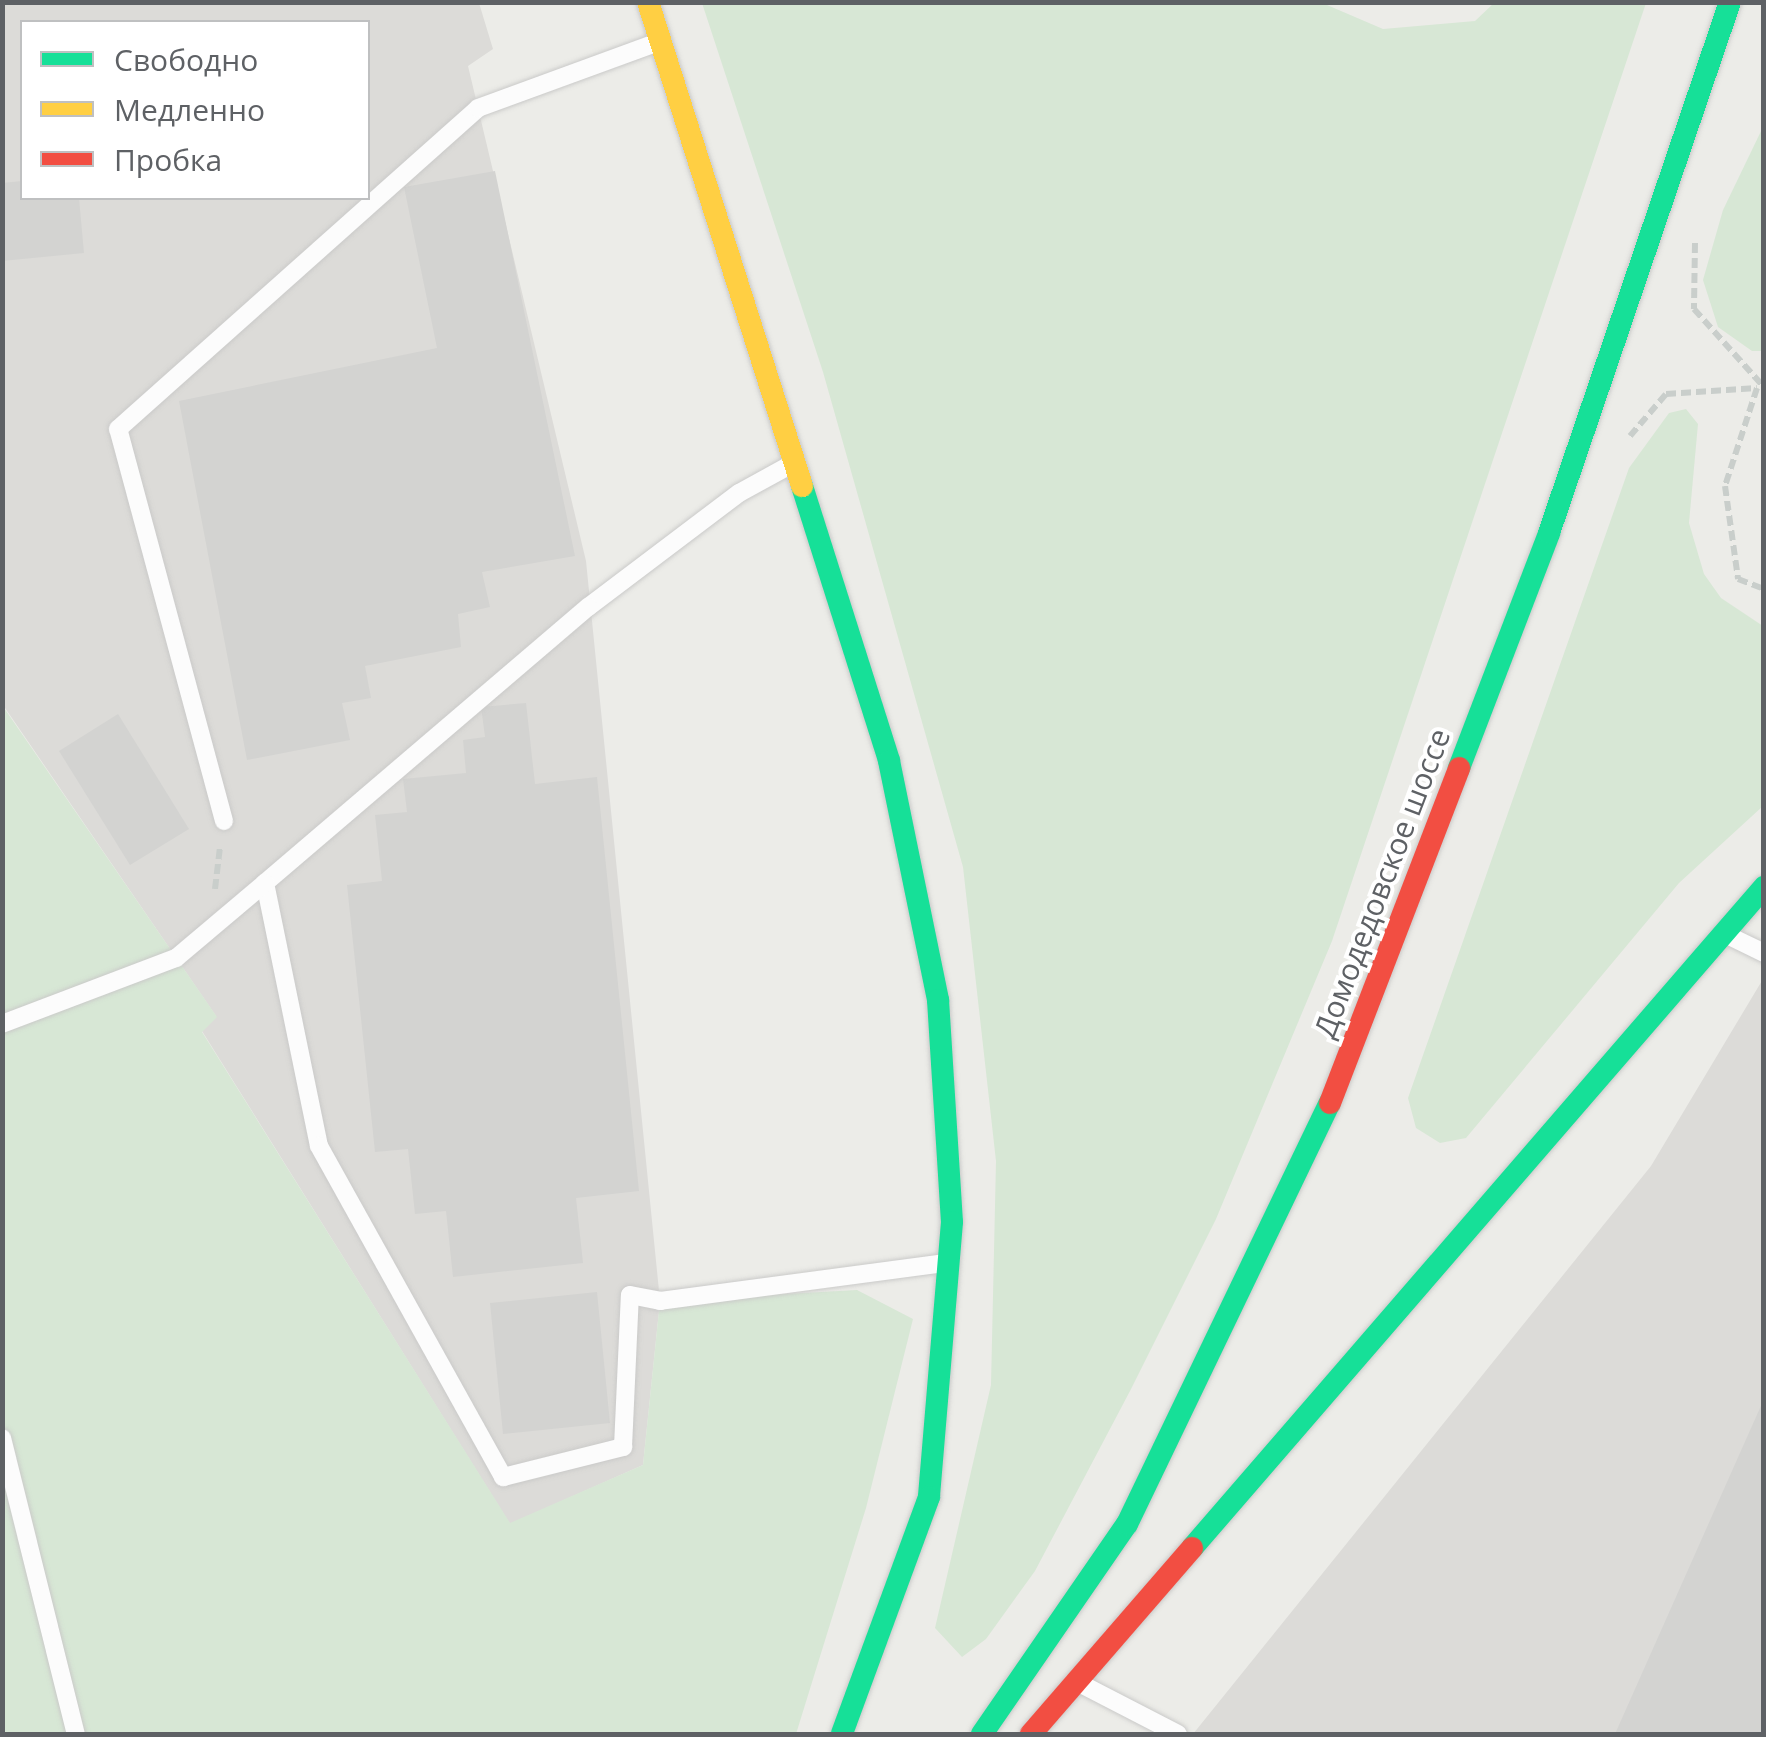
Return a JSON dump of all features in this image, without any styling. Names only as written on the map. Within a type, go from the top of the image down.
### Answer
[{"type":"main road","points":[[648,2],[798,462],[889,761],[938,1000],[949,1263],[929,1497],[842,1734]]},
{"type":"main road","name":"Домодедовское шоссе","points":[[982,1734],[1127,1524],[1332,1099],[1549,533],[1730,2]]},
{"type":"main road","points":[[1032,1734],[1718,931],[1764,886]]},
{"type":"lane","points":[[224,820],[118,429],[478,108],[661,41]]},
{"type":"lane","points":[[2,1024],[176,958],[588,606],[739,493],[798,462]]},
{"type":"lane","points":[[265,883],[319,1146],[502,1477],[623,1447],[630,1295],[660,1300],[949,1263]]},
{"type":"lane","points":[[1718,931],[1764,953]]},
{"type":"lane","points":[[2,1438],[76,1734]]},
{"type":"lane","points":[[1076,1682],[1178,1734]]},
{"type":"path","points":[[1696,232],[1694,309],[1760,387]]},
{"type":"path","points":[[1619,450],[1666,394],[1760,387]]},
{"type":"path","points":[[1760,387],[1725,486],[1738,579],[1764,589]]},
{"type":"path","points":[[224,820],[214,895],[265,883]]},
{"type":"shaded area","points":[[2,3],[479,3],[493,49],[468,66],[586,561],[660,1301],[643,1465],[510,1524],[202,1031],[216,1016],[3,705]]},
{"type":"shaded area","points":[[1763,979],[1763,1734],[1193,1734],[1651,1166]]},
{"type":"green space","points":[[1320,2],[1383,29],[1475,21],[1494,3],[1646,3],[1332,941],[1216,1219],[1130,1391],[1035,1571],[986,1639],[962,1657],[935,1628],[991,1385],[996,1161],[963,867],[823,372],[702,3]]},
{"type":"green space","points":[[1763,127],[1763,351],[1752,351],[1718,327],[1703,280],[1723,210]]},
{"type":"green space","points":[[1686,409],[1698,424],[1689,523],[1704,574],[1721,598],[1763,626],[1763,806],[1679,883],[1466,1138],[1440,1143],[1416,1128],[1408,1098],[1629,468],[1669,413]]},
{"type":"green space","points":[[2,705],[217,1017],[202,1032],[510,1523],[643,1465],[660,1301],[857,1290],[913,1319],[866,1508],[796,1734],[3,1734]]},
{"type":"building","points":[[495,171],[575,556],[482,572],[490,607],[458,614],[461,647],[365,666],[371,698],[342,703],[350,740],[247,760],[179,401],[437,348],[404,187]]},
{"type":"building","points":[[20,181],[20,200],[79,200],[84,253],[2,261],[2,183]]},
{"type":"building","points":[[526,703],[535,784],[597,777],[639,1191],[576,1198],[583,1263],[453,1277],[446,1211],[415,1214],[408,1149],[375,1152],[347,885],[382,881],[375,815],[407,812],[403,779],[466,773],[463,740],[485,737],[481,707]]},
{"type":"building","points":[[118,714],[189,829],[130,865],[59,751]]},
{"type":"building","points":[[597,1292],[610,1423],[503,1434],[490,1303]]},
{"type":"building","points":[[1764,1399],[1764,1734],[1615,1734]]},
{"type":"traffic: fast","points":[[1459,768],[1549,533],[1730,2]]},
{"type":"traffic: fast","points":[[802,486],[889,761],[938,1000],[952,1222],[929,1497],[842,1734]]},
{"type":"traffic: fast","points":[[1192,1548],[1764,887]]},
{"type":"traffic: fast","points":[[982,1734],[1127,1524],[1330,1103]]},
{"type":"traffic: slow","points":[[648,2],[802,486]]},
{"type":"traffic: jam","points":[[1330,1103],[1459,768]]},
{"type":"traffic: jam","points":[[1031,1734],[1192,1548]]}]
